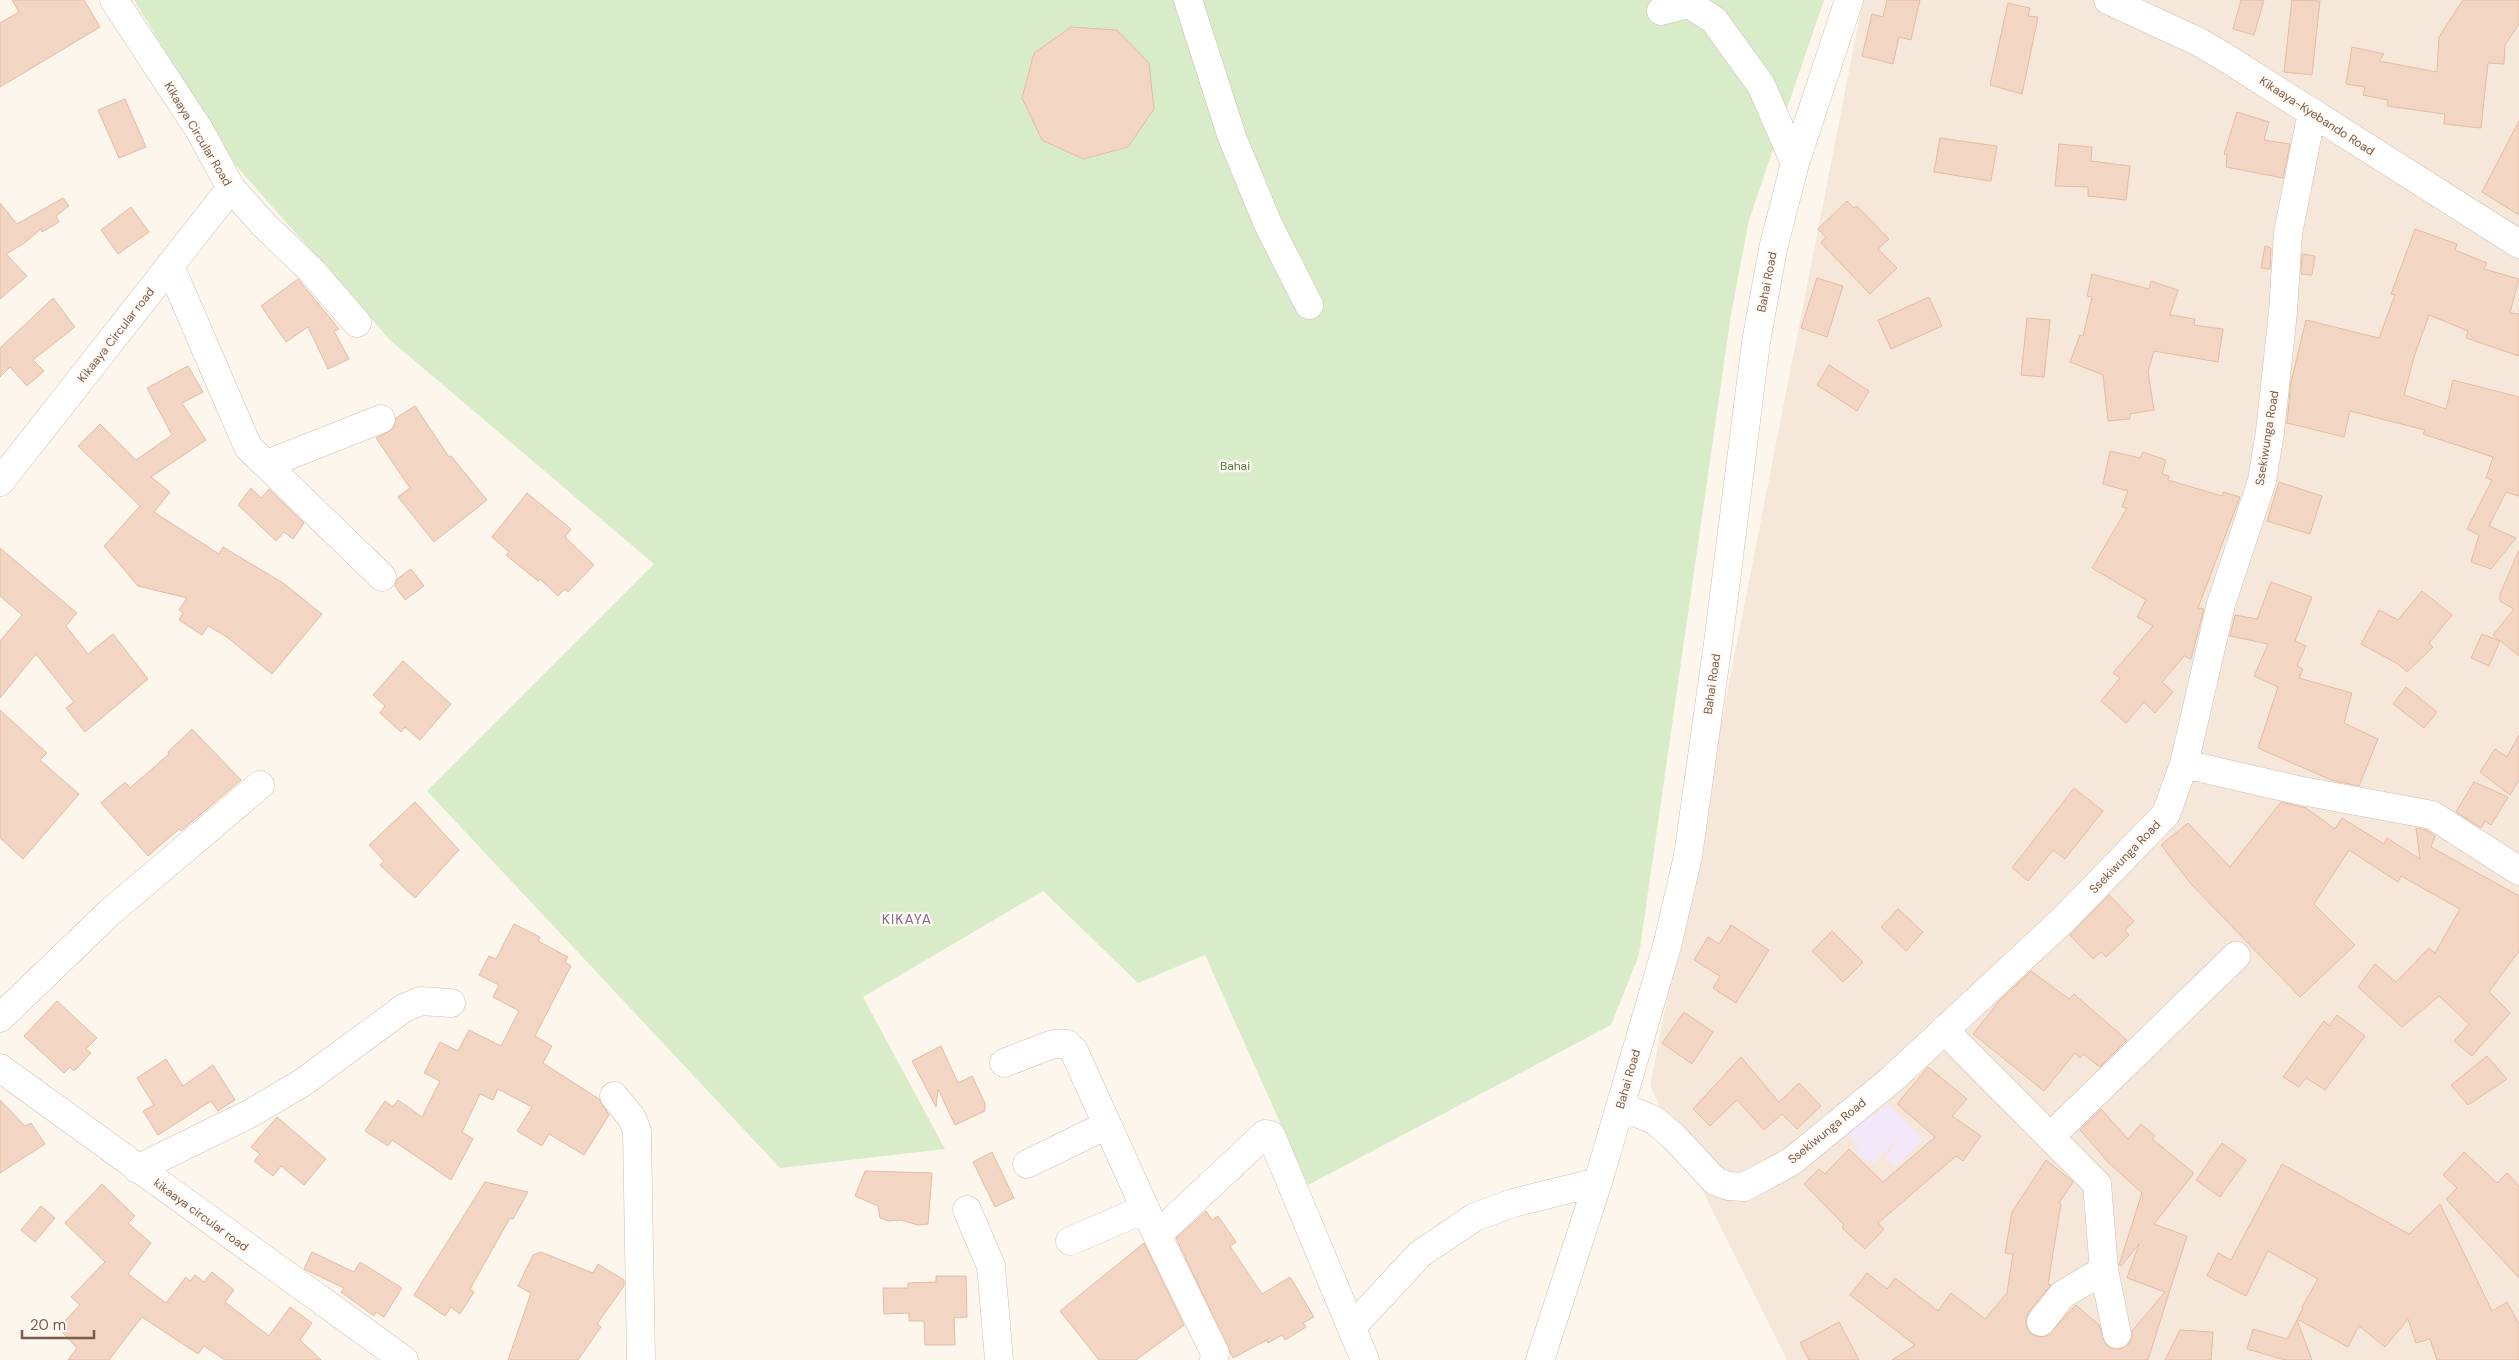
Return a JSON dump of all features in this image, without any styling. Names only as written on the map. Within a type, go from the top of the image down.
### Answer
[{"type":"street","name":"Kikaaya Circular Road","points":[[114,0],[200,131],[232,188],[263,224],[312,271],[357,323]]},
{"type":"street","points":[[1188,0],[1232,137],[1268,224],[1309,305]]},
{"type":"street","name":"Bahai Road","points":[[1540,1360],[1598,1182],[1667,946],[1688,856],[1718,643],[1756,342],[1773,249],[1795,163],[1849,0]]},
{"type":"street","name":"Kikaaya-Kyebando Road","points":[[2108,0],[2199,42],[2518,241]]},
{"type":"street","points":[[1661,12],[1689,4],[1714,20],[1761,85],[1795,163]]},
{"type":"street","name":"Ssekiwunga Road","points":[[1620,1106],[1654,1120],[1674,1137],[1715,1181],[1728,1186],[1744,1187],[1792,1161],[1890,1080],[2064,920],[2154,829],[2166,814],[2184,764],[2221,604],[2262,481],[2271,423],[2288,233],[2312,112]]},
{"type":"street","name":"Kikaaya Circular road","points":[[0,482],[232,188]]},
{"type":"street","points":[[170,266],[248,447],[382,577]]},
{"type":"street","points":[[267,464],[381,419]]},
{"type":"street","points":[[2184,764],[2297,790],[2432,815],[2519,871]]},
{"type":"street","points":[[0,1018],[109,913],[260,785]]},
{"type":"street","points":[[2050,1137],[2236,956]]},
{"type":"street","points":[[137,1169],[251,1113],[302,1083],[404,1008],[421,1001],[451,1003]]},
{"type":"street","points":[[1944,1030],[2097,1184],[2104,1270],[2117,1334]]},
{"type":"street","points":[[1004,1063],[1052,1044],[1067,1044],[1074,1052],[1157,1235],[1215,1353],[1214,1360]]},
{"type":"street","name":"kikaaya circular road","points":[[0,1068],[137,1169],[404,1360]]},
{"type":"street","points":[[614,1096],[632,1118],[636,1131],[640,1360]]},
{"type":"street","points":[[1027,1164],[1107,1125]]},
{"type":"street","points":[[1157,1235],[1259,1138],[1265,1134],[1271,1135],[1365,1360]]},
{"type":"street","points":[[1352,1327],[1420,1254],[1475,1217],[1513,1203],[1598,1182]]},
{"type":"street","points":[[1070,1241],[1145,1209]]},
{"type":"street","points":[[967,1210],[991,1266],[999,1360]]},
{"type":"street","points":[[2041,1322],[2062,1295],[2104,1270]]},
{"type":"shaded area","points":[[1863,0],[2519,0],[2519,1360],[1787,1360],[1650,1086]]},
{"type":"shaded area","points":[[1887,1103],[1923,1139],[1895,1167],[1885,1157],[1895,1145],[1893,1143],[1874,1163],[1869,1159],[1866,1161],[1855,1151],[1859,1147],[1846,1134],[1868,1111],[1874,1116]]},
{"type":"green space","name":"Bahai","points":[[134,0],[1824,0],[1749,220],[1731,314],[1639,955],[1611,1025],[1308,1185],[1205,955],[1138,983],[1043,891],[863,997],[945,1149],[780,1168],[427,791],[654,564],[390,340],[231,160]]},
{"type":"building","points":[[12,0],[84,0],[100,27],[0,87],[0,23],[19,12]]},
{"type":"building","points":[[1887,0],[1920,0],[1911,40],[1899,37],[1893,64],[1862,56],[1872,14],[1883,17]]},
{"type":"building","points":[[2241,0],[2264,0],[2254,35],[2233,29]]},
{"type":"building","points":[[2292,0],[2320,1],[2312,75],[2284,72]]},
{"type":"building","points":[[2463,0],[2519,0],[2519,24],[2505,45],[2504,64],[2488,63],[2481,128],[2444,124],[2445,114],[2387,106],[2388,100],[2363,95],[2365,87],[2346,84],[2352,47],[2384,54],[2379,61],[2437,72],[2439,37]]},
{"type":"building","points":[[2008,3],[2030,8],[2028,16],[2038,17],[2022,94],[1990,85]]},
{"type":"building","points":[[1071,27],[1117,30],[1149,63],[1154,109],[1128,147],[1083,159],[1042,140],[1022,98],[1034,53]]},
{"type":"building","points":[[125,99],[146,147],[119,158],[98,110]]},
{"type":"building","points":[[2237,112],[2269,122],[2264,140],[2290,144],[2283,178],[2226,167],[2227,155],[2224,154]]},
{"type":"building","points":[[2519,121],[2519,215],[2482,192]]},
{"type":"building","points":[[1940,138],[1997,146],[1991,181],[1934,172]]},
{"type":"building","points":[[2059,144],[2092,147],[2091,161],[2130,166],[2126,200],[2088,196],[2088,187],[2055,186]]},
{"type":"building","points":[[63,198],[69,206],[56,216],[59,222],[42,232],[41,229],[23,244],[6,254],[27,276],[0,299],[0,203],[17,224]]},
{"type":"building","points":[[1847,201],[1854,208],[1857,206],[1889,239],[1878,249],[1897,268],[1870,294],[1821,243],[1826,237],[1818,229]]},
{"type":"building","points":[[131,207],[149,232],[118,254],[101,230]]},
{"type":"building","points":[[2415,229],[2457,244],[2455,250],[2487,263],[2484,269],[2519,279],[2510,313],[2519,314],[2519,356],[2466,338],[2468,331],[2429,315],[2415,354],[2404,395],[2446,409],[2453,380],[2519,397],[2519,496],[2506,492],[2489,526],[2516,538],[2491,569],[2471,562],[2479,535],[2467,529],[2492,480],[2486,478],[2493,457],[2423,434],[2425,430],[2350,411],[2344,437],[2287,423],[2291,382],[2306,320],[2379,338],[2395,295],[2391,294]]},
{"type":"building","points":[[2265,246],[2271,248],[2270,269],[2261,268]]},
{"type":"building","points":[[2302,254],[2315,256],[2312,275],[2301,274]]},
{"type":"building","points":[[2092,274],[2149,289],[2151,281],[2178,290],[2170,315],[2195,319],[2194,325],[2223,329],[2218,362],[2154,351],[2148,372],[2154,410],[2130,414],[2130,419],[2108,421],[2103,375],[2070,362],[2080,335],[2083,336],[2092,297],[2087,296]]},
{"type":"building","points":[[1817,278],[1843,286],[1827,337],[1801,328]]},
{"type":"building","points":[[298,279],[339,329],[334,331],[349,359],[328,369],[308,327],[286,342],[261,306]]},
{"type":"building","points":[[1929,297],[1942,326],[1891,349],[1878,320]]},
{"type":"building","points":[[53,298],[75,327],[33,360],[44,371],[27,386],[10,367],[0,377],[0,348]]},
{"type":"building","points":[[2027,318],[2050,320],[2044,377],[2021,375]]},
{"type":"building","points":[[1829,365],[1869,391],[1857,411],[1817,385]]},
{"type":"building","points":[[188,366],[203,392],[182,403],[206,440],[151,477],[170,492],[154,512],[219,554],[223,547],[283,583],[322,614],[272,674],[227,637],[208,626],[202,635],[179,620],[183,613],[179,610],[187,598],[138,586],[104,546],[140,506],[78,446],[100,424],[136,460],[172,435],[147,388]]},
{"type":"building","points":[[415,406],[449,457],[451,456],[487,500],[434,542],[398,497],[410,488],[376,438],[393,429],[396,418]]},
{"type":"building","points":[[2110,451],[2140,458],[2143,452],[2166,460],[2162,474],[2169,476],[2168,480],[2222,496],[2223,492],[2240,497],[2198,608],[2204,609],[2191,659],[2184,656],[2162,682],[2173,692],[2155,713],[2144,702],[2126,723],[2101,701],[2120,678],[2113,673],[2153,626],[2137,617],[2146,600],[2092,568],[2127,508],[2122,507],[2128,491],[2103,484]]},
{"type":"building","points":[[2279,482],[2322,496],[2310,534],[2267,521]]},
{"type":"building","points":[[251,488],[261,498],[269,489],[304,523],[293,539],[284,532],[276,541],[238,505]]},
{"type":"building","points":[[527,493],[571,529],[565,537],[594,565],[568,592],[565,589],[558,596],[540,579],[538,581],[506,555],[509,552],[492,537]]},
{"type":"building","points":[[0,548],[77,613],[66,626],[88,654],[113,634],[148,679],[85,732],[66,708],[74,702],[36,654],[0,698],[0,641],[22,615],[0,596]]},
{"type":"building","points":[[2519,550],[2519,656],[2493,635],[2514,609],[2500,601],[2500,594]]},
{"type":"building","points":[[411,569],[424,586],[405,600],[395,586],[397,579]]},
{"type":"building","points":[[2271,582],[2312,597],[2295,641],[2306,646],[2297,666],[2303,669],[2299,678],[2352,693],[2344,723],[2378,739],[2359,786],[2331,780],[2258,748],[2278,687],[2254,676],[2268,644],[2230,636],[2235,615],[2257,619]]},
{"type":"building","points":[[2422,591],[2452,615],[2429,643],[2433,647],[2407,672],[2398,664],[2361,644],[2379,610],[2398,620]]},
{"type":"building","points":[[2482,634],[2500,641],[2489,666],[2471,658]]},
{"type":"building","points":[[403,661],[451,704],[420,740],[405,727],[401,732],[380,713],[385,706],[373,695]]},
{"type":"building","points":[[2406,687],[2437,712],[2424,728],[2393,704]]},
{"type":"building","points":[[0,710],[47,753],[40,760],[79,794],[23,859],[0,838]]},
{"type":"building","points":[[192,729],[241,780],[181,831],[179,829],[148,856],[101,803],[125,782],[130,788],[169,754],[168,752]]},
{"type":"building","points":[[2519,735],[2519,780],[2510,795],[2480,772],[2495,749],[2507,757]]},
{"type":"building","points":[[2474,782],[2508,797],[2491,825],[2485,821],[2481,828],[2456,812]]},
{"type":"building","points":[[2074,788],[2103,811],[2065,859],[2053,850],[2028,881],[2012,868]]},
{"type":"building","points":[[415,802],[459,850],[415,898],[380,865],[384,861],[369,845]]},
{"type":"building","points":[[2281,802],[2306,808],[2335,829],[2342,818],[2384,844],[2387,838],[2420,859],[2416,828],[2426,830],[2435,836],[2431,847],[2519,896],[2519,951],[2489,992],[2510,1013],[2472,1056],[2454,1041],[2469,1024],[2439,996],[2402,1027],[2358,987],[2375,964],[2396,982],[2429,948],[2435,953],[2460,909],[2401,876],[2398,882],[2349,850],[2314,904],[2355,945],[2300,997],[2191,884],[2161,845],[2188,823],[2230,867]]},
{"type":"building","points":[[2109,895],[2134,921],[2125,930],[2129,935],[2106,957],[2101,952],[2093,959],[2070,935]]},
{"type":"building","points":[[1898,909],[1923,932],[1906,951],[1881,927]]},
{"type":"building","points":[[514,924],[540,937],[538,941],[568,957],[565,962],[571,966],[535,1036],[552,1046],[543,1063],[599,1099],[609,1115],[584,1155],[549,1134],[542,1146],[517,1131],[532,1107],[498,1089],[493,1100],[480,1094],[462,1132],[473,1139],[451,1180],[392,1140],[388,1146],[365,1131],[385,1101],[393,1107],[398,1100],[422,1117],[440,1081],[424,1073],[440,1042],[458,1051],[469,1030],[501,1046],[519,1011],[493,997],[499,985],[479,975],[489,956],[496,959]]},
{"type":"building","points":[[1731,925],[1769,950],[1736,1003],[1713,988],[1720,976],[1694,960],[1708,937],[1719,944]]},
{"type":"building","points":[[1832,931],[1863,962],[1843,982],[1812,951]]},
{"type":"building","points":[[2031,971],[2069,999],[2074,994],[2127,1040],[2100,1067],[2083,1054],[2080,1058],[2075,1053],[2044,1091],[1973,1034],[2000,1000]]},
{"type":"building","points":[[57,1001],[97,1038],[86,1049],[91,1053],[74,1071],[70,1067],[64,1073],[24,1036]]},
{"type":"building","points":[[1684,1012],[1713,1032],[1692,1064],[1662,1043]]},
{"type":"building","points":[[2337,1015],[2365,1036],[2325,1090],[2306,1078],[2299,1087],[2283,1077],[2324,1021],[2329,1026]]},
{"type":"building","points":[[941,1046],[958,1083],[972,1076],[985,1103],[985,1111],[955,1125],[938,1089],[936,1107],[912,1061]]},
{"type":"building","points":[[2487,1056],[2507,1079],[2468,1105],[2451,1085]]},
{"type":"building","points":[[1741,1057],[1779,1102],[1799,1083],[1821,1106],[1797,1129],[1782,1114],[1764,1130],[1737,1100],[1710,1126],[1693,1109]]},
{"type":"building","points":[[166,1059],[183,1086],[213,1065],[235,1100],[218,1111],[211,1101],[158,1135],[143,1111],[154,1105],[137,1078]]},
{"type":"building","points":[[1928,1067],[1967,1099],[1952,1116],[1981,1136],[1963,1161],[1956,1156],[1878,1223],[1884,1229],[1865,1249],[1842,1228],[1844,1225],[1804,1184],[1819,1169],[1825,1174],[1849,1149],[1883,1182],[1935,1137],[1897,1104]]},
{"type":"building","points":[[0,1100],[25,1126],[31,1123],[45,1144],[0,1173]]},
{"type":"building","points":[[2101,1109],[2128,1139],[2141,1124],[2155,1136],[2152,1139],[2194,1173],[2154,1224],[2187,1236],[2148,1360],[1892,1360],[1915,1345],[1850,1295],[1867,1273],[1887,1289],[1895,1278],[1938,1311],[1951,1293],[1985,1319],[2007,1293],[2013,1254],[2005,1253],[2012,1212],[2046,1160],[2073,1182],[2059,1203],[2061,1204],[2048,1284],[2051,1285],[2028,1313],[2026,1320],[2027,1328],[2031,1334],[2038,1337],[2047,1336],[2076,1305],[2099,1325],[2106,1345],[2113,1349],[2120,1349],[2128,1345],[2132,1338],[2132,1331],[2165,1292],[2127,1278],[2139,1244],[2121,1266],[2119,1265],[2142,1193],[2108,1162],[2080,1130]]},
{"type":"building","points":[[277,1117],[326,1159],[304,1185],[281,1166],[273,1176],[254,1161],[260,1154],[251,1147]]},
{"type":"building","points":[[2222,1143],[2246,1160],[2220,1197],[2196,1180]]},
{"type":"building","points":[[992,1152],[1014,1198],[995,1207],[973,1162]]},
{"type":"building","points":[[2464,1152],[2497,1183],[2507,1173],[2519,1186],[2519,1278],[2446,1199],[2457,1188],[2443,1175]]},
{"type":"building","points":[[2282,1164],[2409,1234],[2440,1204],[2492,1311],[2507,1302],[2519,1324],[2519,1360],[2437,1360],[2430,1339],[2416,1343],[2408,1319],[2385,1347],[2359,1326],[2348,1347],[2297,1319],[2318,1279],[2268,1251],[2246,1296],[2207,1276],[2218,1253],[2231,1260]]},
{"type":"building","points":[[865,1171],[932,1173],[928,1224],[918,1225],[901,1220],[889,1221],[880,1218],[878,1206],[855,1196]]},
{"type":"building","points":[[485,1182],[528,1192],[513,1219],[510,1218],[470,1289],[474,1292],[460,1314],[451,1307],[445,1316],[414,1295]]},
{"type":"building","points":[[102,1184],[135,1216],[128,1223],[151,1243],[128,1274],[166,1303],[186,1277],[190,1281],[195,1275],[204,1282],[212,1272],[234,1290],[225,1302],[269,1336],[290,1307],[312,1323],[300,1340],[321,1360],[225,1360],[204,1346],[198,1354],[142,1317],[109,1360],[68,1360],[77,1348],[58,1328],[80,1305],[71,1297],[105,1262],[65,1223]]},
{"type":"building","points":[[41,1206],[55,1218],[35,1242],[21,1230]]},
{"type":"building","points":[[1206,1211],[1212,1220],[1218,1216],[1236,1242],[1230,1246],[1262,1294],[1290,1277],[1314,1317],[1303,1323],[1306,1327],[1285,1340],[1282,1335],[1268,1343],[1267,1340],[1233,1358],[1176,1238]]},
{"type":"building","points":[[1144,1243],[1184,1325],[1136,1360],[1099,1360],[1060,1311]]},
{"type":"building","points":[[312,1252],[354,1272],[360,1262],[402,1288],[384,1317],[376,1312],[374,1316],[341,1292],[344,1288],[304,1269]]},
{"type":"building","points":[[541,1252],[593,1273],[598,1264],[624,1280],[624,1286],[597,1324],[601,1327],[578,1360],[508,1360],[531,1293],[518,1286],[533,1255]]},
{"type":"building","points":[[936,1276],[966,1276],[967,1317],[954,1318],[955,1345],[925,1345],[924,1321],[909,1321],[909,1313],[884,1314],[883,1288],[908,1288],[908,1283],[936,1282]]},
{"type":"building","points":[[2297,1320],[2312,1360],[2285,1360],[2247,1349],[2253,1329],[2287,1339]]},
{"type":"building","points":[[1839,1322],[1859,1360],[1809,1360],[1800,1343]]},
{"type":"building","points":[[2180,1330],[2213,1332],[2211,1360],[2165,1360]]},
{"type":"district","name":"KIKAYA","points":[[907,919]]}]
